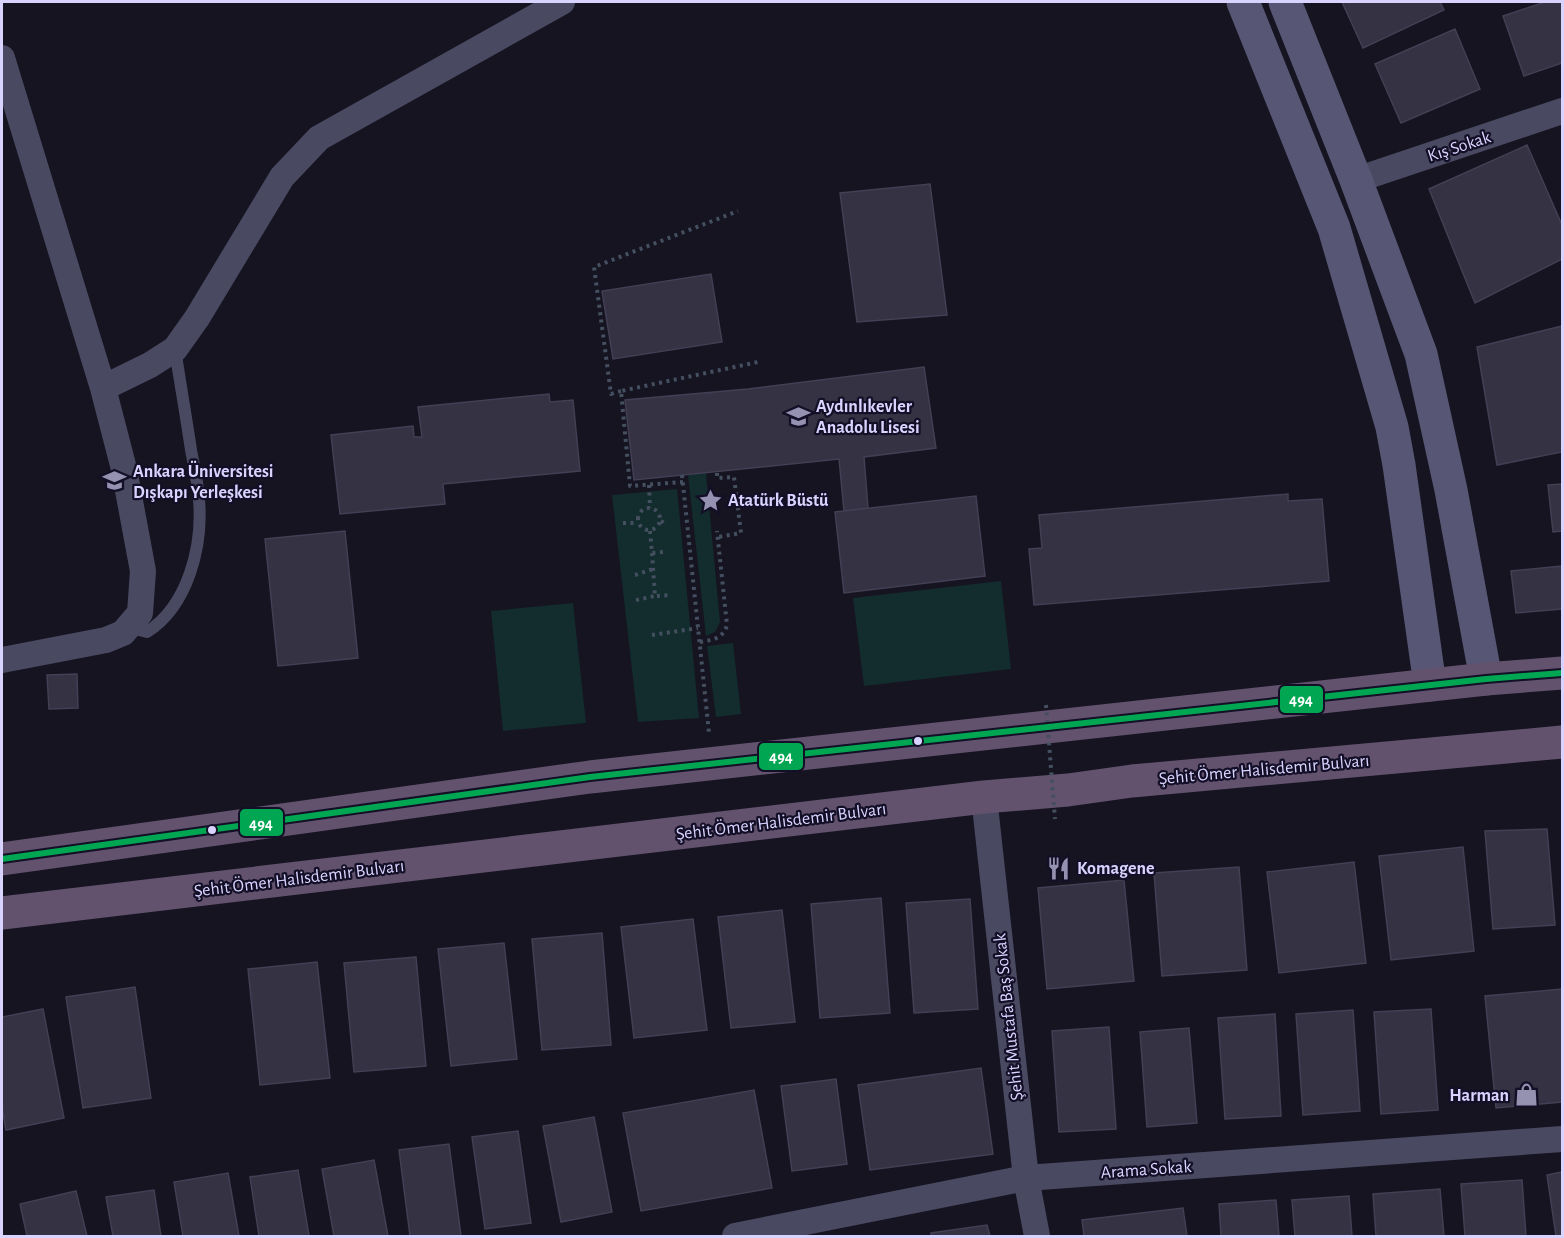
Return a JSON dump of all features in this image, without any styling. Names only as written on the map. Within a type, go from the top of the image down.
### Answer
[{"type":"highway","points":[[2,859],[590,777],[1486,678],[1563,673]]},
{"type":"highway","name":"Şehit Ömer Halisdemir Bulvarı","points":[[2,914],[984,797],[1563,742]]},
{"type":"main road","points":[[1243,2],[1334,228],[1392,427],[1430,685]]},
{"type":"main road","points":[[1285,2],[1356,180],[1421,354],[1451,490],[1486,678]]},
{"type":"street","points":[[103,387],[150,365],[175,349],[197,318],[282,177],[318,138],[562,2]]},
{"type":"street","points":[[2,58],[103,387],[124,469],[143,571],[140,613],[123,633],[106,640],[2,660]]},
{"type":"street","name":"Kış Sokak","points":[[1356,180],[1563,111]]},
{"type":"street","name":"Şehit Mustafa Baş Sokak","points":[[984,797],[1026,1178],[1037,1236]]},
{"type":"street","name":"Arama Sokak","points":[[735,1236],[1026,1178],[1563,1139]]},
{"type":"lane","points":[[128,627],[147,632],[161,623],[185,585],[191,570],[198,535],[200,501],[175,349]]},
{"type":"path","points":[[738,211],[594,267],[611,394],[758,362]]},
{"type":"path","points":[[621,391],[630,486],[683,482]]},
{"type":"path","points":[[712,478],[711,476],[717,474],[717,478],[735,477],[741,533],[718,537]]},
{"type":"path","points":[[682,475],[712,764]]},
{"type":"path","points":[[650,485],[651,508]]},
{"type":"path","points":[[623,523],[638,523],[650,531],[657,528],[661,521],[660,514],[651,508]]},
{"type":"path","points":[[638,523],[640,512],[651,508]]},
{"type":"path","points":[[661,521],[668,525]]},
{"type":"path","points":[[650,531],[655,596]]},
{"type":"path","points":[[700,642],[720,637],[727,625],[717,531]]},
{"type":"path","points":[[652,553],[664,552]]},
{"type":"path","points":[[635,575],[653,569]]},
{"type":"path","points":[[636,600],[671,595]]},
{"type":"path","points":[[652,635],[698,628]]},
{"type":"path","points":[[1046,705],[1055,819]]},
{"type":"green space","points":[[706,473],[720,622],[715,632],[706,636],[688,475]]},
{"type":"green space","points":[[677,489],[699,718],[638,722],[612,495]]},
{"type":"green space","points":[[1001,581],[1011,669],[864,686],[853,598]]},
{"type":"green space","points":[[573,603],[586,723],[503,731],[491,611]]},
{"type":"green space","points":[[733,643],[741,714],[716,717],[707,646]]},
{"type":"building","points":[[1342,2],[1440,2],[1444,10],[1363,48]]},
{"type":"building","points":[[1545,2],[1562,2],[1562,63],[1524,76],[1503,16]]},
{"type":"building","points":[[1455,29],[1480,89],[1401,123],[1375,64]]},
{"type":"building","points":[[1527,145],[1562,225],[1562,259],[1475,303],[1429,189]]},
{"type":"building","points":[[930,184],[947,315],[857,322],[840,193]]},
{"type":"building","points":[[711,274],[722,342],[613,359],[602,291]]},
{"type":"building","points":[[1562,326],[1562,452],[1497,465],[1477,347]]},
{"type":"building","points":[[924,367],[936,448],[864,457],[868,508],[844,511],[839,459],[634,480],[625,400],[748,389]]},
{"type":"building","points":[[549,394],[550,402],[573,400],[580,471],[443,484],[445,504],[340,514],[331,435],[413,426],[414,437],[422,437],[418,407]]},
{"type":"building","points":[[1562,484],[1562,531],[1553,532],[1548,485]]},
{"type":"building","points":[[1288,494],[1288,501],[1322,499],[1329,581],[1034,605],[1029,549],[1042,548],[1039,515]]},
{"type":"building","points":[[976,496],[985,576],[844,593],[835,512]]},
{"type":"building","points":[[345,531],[358,658],[278,666],[265,539]]},
{"type":"building","points":[[1562,566],[1562,609],[1516,613],[1511,571]]},
{"type":"building","points":[[77,674],[78,708],[49,709],[47,675]]},
{"type":"building","points":[[1547,829],[1555,925],[1493,929],[1485,831]]},
{"type":"building","points":[[1463,847],[1474,951],[1391,960],[1379,856]]},
{"type":"building","points":[[1354,862],[1366,963],[1279,973],[1267,872]]},
{"type":"building","points":[[1239,867],[1247,970],[1162,976],[1154,873]]},
{"type":"building","points":[[1124,880],[1134,981],[1047,989],[1038,888]]},
{"type":"building","points":[[881,898],[890,1013],[820,1018],[811,904]]},
{"type":"building","points":[[970,899],[978,1009],[914,1013],[906,903]]},
{"type":"building","points":[[782,910],[795,1022],[731,1028],[718,917]]},
{"type":"building","points":[[693,919],[707,1030],[634,1038],[621,927]]},
{"type":"building","points":[[602,933],[611,1045],[542,1050],[532,939]]},
{"type":"building","points":[[504,943],[517,1059],[451,1066],[438,949]]},
{"type":"building","points":[[416,957],[426,1066],[354,1072],[344,963]]},
{"type":"building","points":[[317,962],[330,1078],[260,1085],[248,969]]},
{"type":"building","points":[[135,987],[151,1098],[83,1108],[66,997]]},
{"type":"building","points":[[1562,989],[1562,1102],[1496,1108],[1485,996]]},
{"type":"building","points":[[43,1009],[64,1118],[6,1130],[2,1107],[2,1017]]},
{"type":"building","points":[[1431,1009],[1438,1110],[1381,1114],[1374,1012]]},
{"type":"building","points":[[1353,1010],[1360,1111],[1303,1115],[1296,1014]]},
{"type":"building","points":[[1275,1014],[1281,1116],[1225,1119],[1218,1018]]},
{"type":"building","points":[[1109,1027],[1116,1129],[1059,1132],[1052,1031]]},
{"type":"building","points":[[1189,1028],[1197,1123],[1147,1127],[1140,1032]]},
{"type":"building","points":[[981,1068],[993,1154],[870,1170],[858,1085]]},
{"type":"building","points":[[836,1079],[847,1164],[792,1171],[781,1086]]},
{"type":"building","points":[[754,1090],[772,1188],[641,1211],[623,1113]]},
{"type":"building","points":[[594,1117],[612,1212],[561,1222],[543,1126]]},
{"type":"building","points":[[518,1131],[531,1223],[485,1229],[472,1137]]},
{"type":"building","points":[[449,1144],[461,1236],[410,1236],[399,1150]]},
{"type":"building","points":[[374,1160],[388,1236],[334,1236],[322,1169]]},
{"type":"building","points":[[298,1170],[309,1236],[259,1236],[250,1177]]},
{"type":"building","points":[[1562,1172],[1562,1236],[1556,1236],[1547,1175]]},
{"type":"building","points":[[228,1173],[239,1236],[183,1236],[174,1182]]},
{"type":"building","points":[[1522,1180],[1526,1236],[1465,1236],[1461,1184]]},
{"type":"building","points":[[1440,1189],[1444,1236],[1376,1236],[1373,1194]]},
{"type":"building","points":[[154,1190],[161,1236],[113,1236],[106,1197]]},
{"type":"building","points":[[76,1191],[87,1236],[27,1236],[20,1204]]},
{"type":"building","points":[[1349,1196],[1352,1236],[1295,1236],[1292,1200]]},
{"type":"building","points":[[1276,1200],[1279,1236],[1221,1236],[1219,1204]]},
{"type":"building","points":[[1183,1208],[1187,1236],[1084,1236],[1082,1220]]},
{"type":"building","points":[[987,1225],[990,1236],[931,1236],[931,1233]]},
{"type":"transit line","name":"494","points":[[2,859],[590,777],[1486,679],[1562,673]]},
{"type":"place","name":"Aydınlıkevler Anadolu Lisesi","points":[[798,416]]},
{"type":"place","name":"Ankara Üniversitesi Dışkapı Yerleşkesi","points":[[115,481]]},
{"type":"place","name":"Atatürk Büstü","points":[[710,500]]},
{"type":"place","name":"Komagene","points":[[1059,868]]},
{"type":"place","name":"Harman","points":[[1527,1095]]}]
